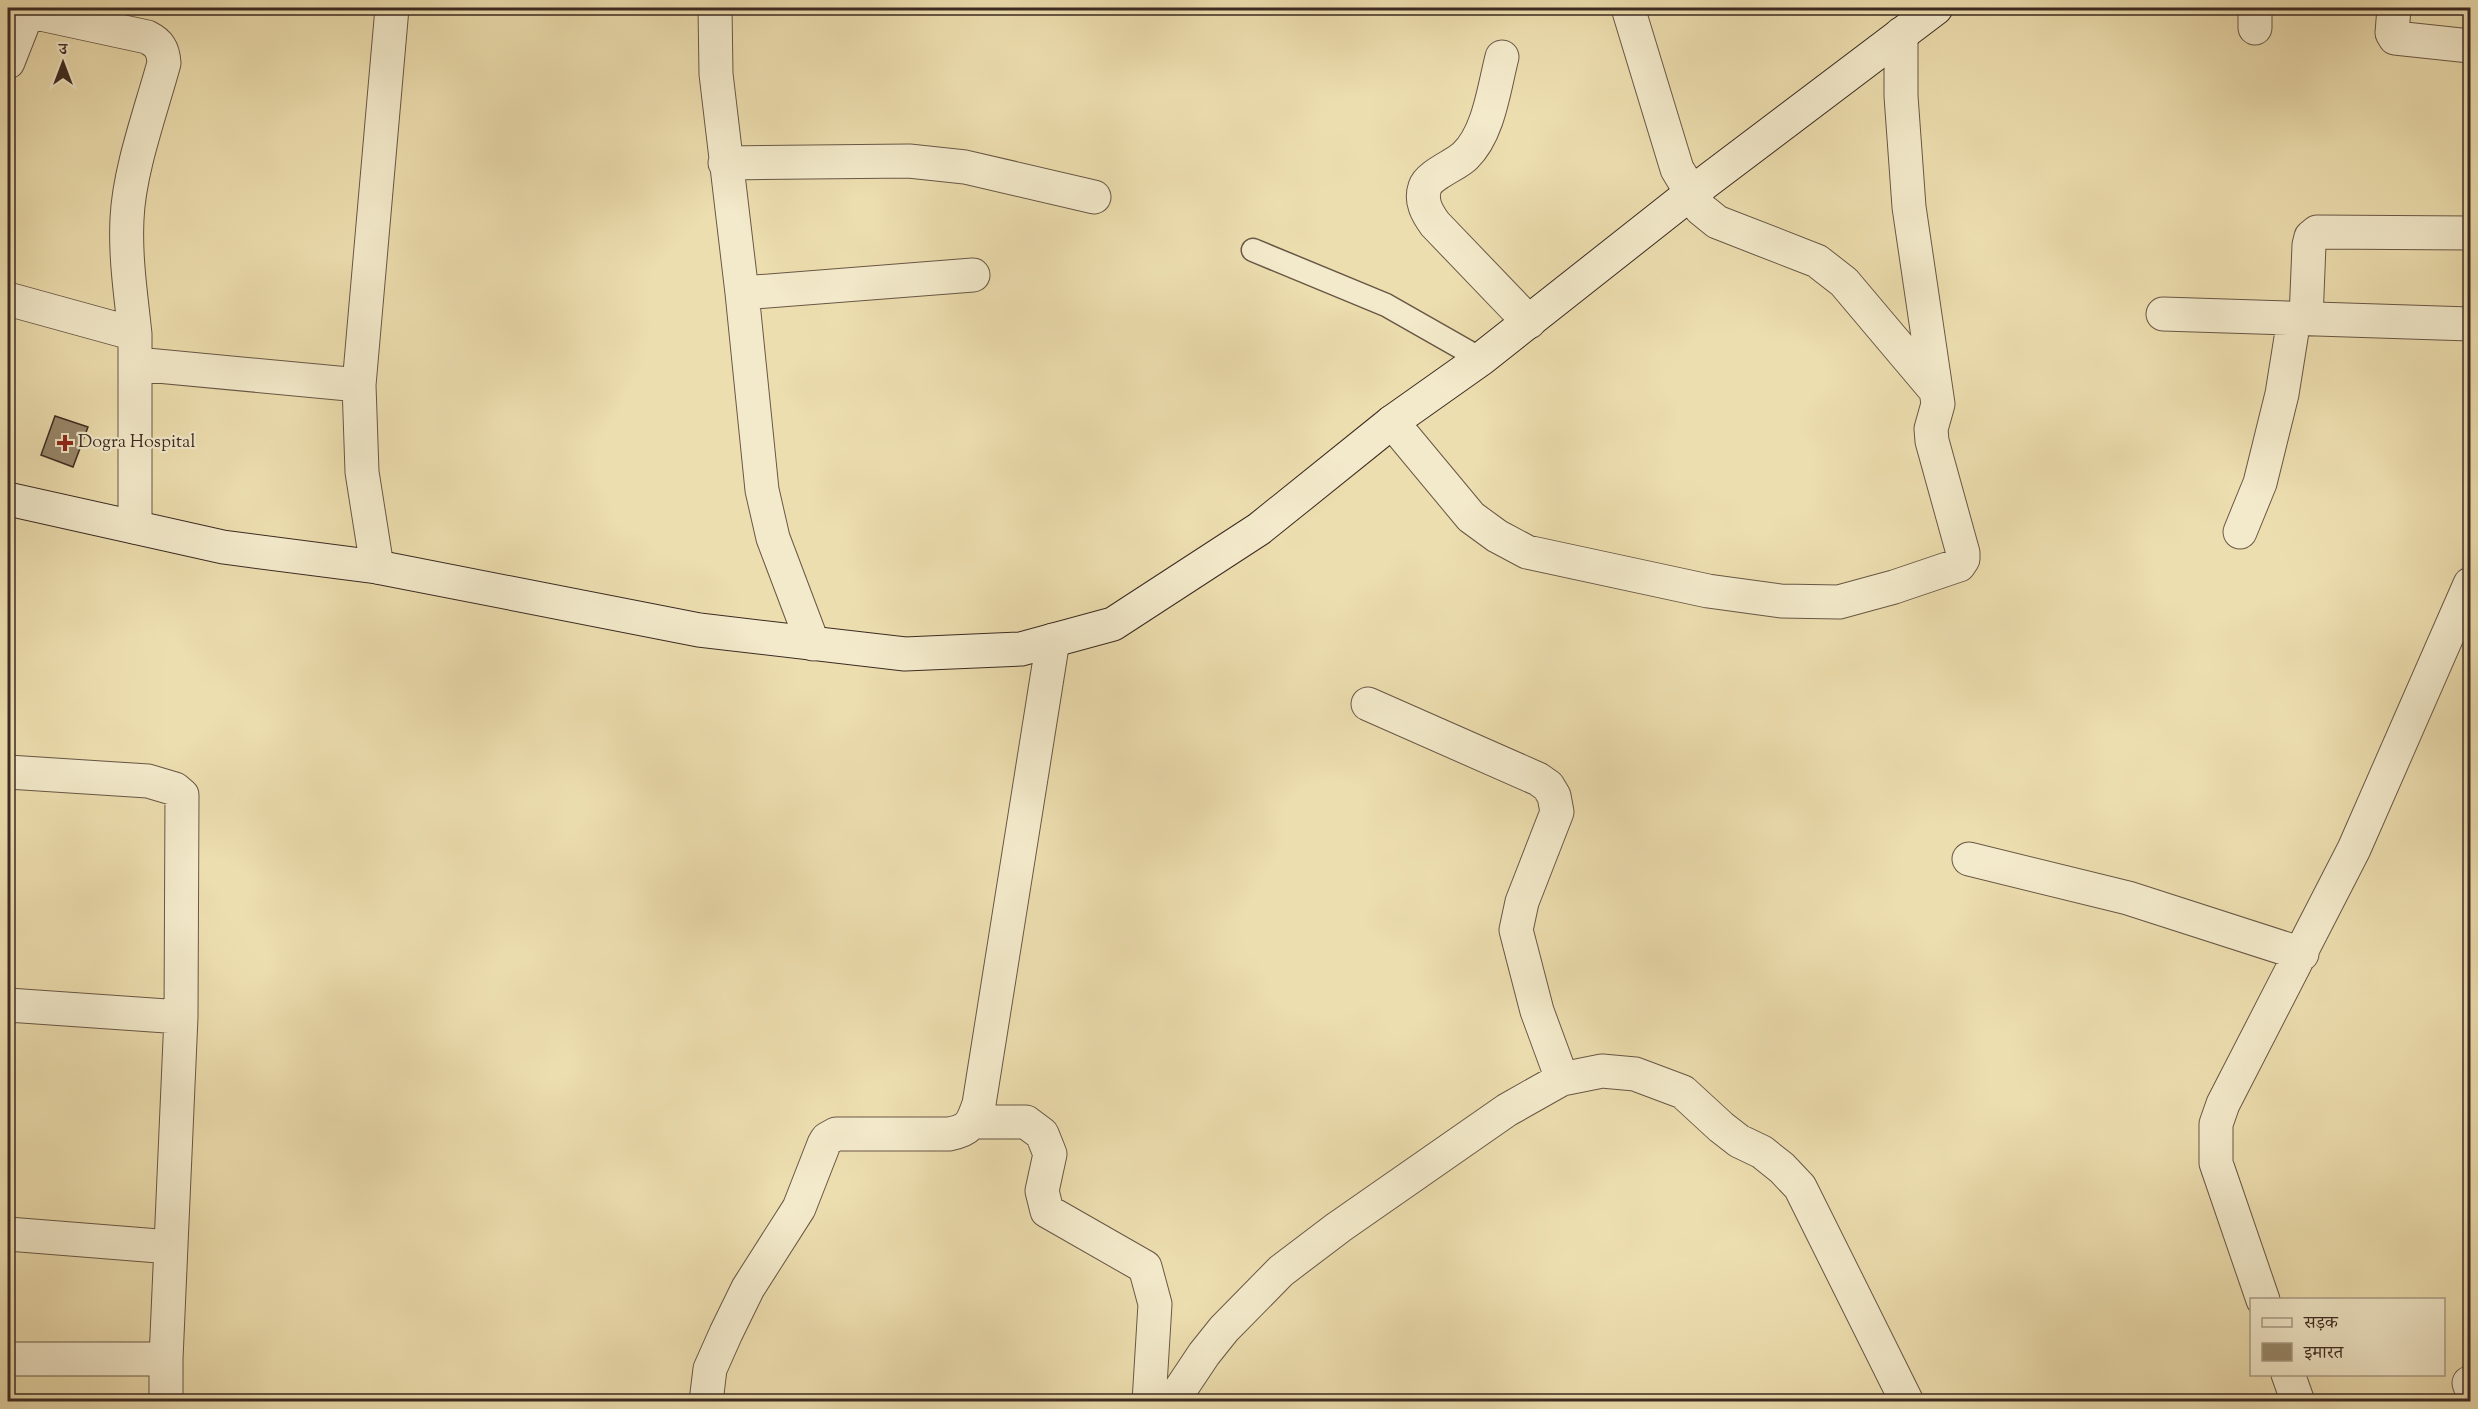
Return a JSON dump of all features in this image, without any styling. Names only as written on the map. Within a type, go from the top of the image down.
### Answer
[{"type":"street","points":[[377,567],[363,472],[359,385],[392,8]]},
{"type":"street","points":[[715,8],[716,74],[762,490],[773,538],[813,644]]},
{"type":"street","points":[[1628,8],[1677,169],[1701,209],[1717,222],[1817,261],[1844,282],[1936,392]]},
{"type":"street","points":[[8,499],[223,547],[377,567],[699,630],[905,654],[1021,649],[1113,624],[1259,530],[1392,422],[1481,359],[1690,194],[1936,8]]},
{"type":"street","points":[[2394,8],[2392,33],[2395,38],[2470,46]]},
{"type":"street","points":[[8,62],[20,9],[147,37],[156,42],[163,52],[164,63],[133,181],[127,218],[136,349],[135,527]]},
{"type":"street","points":[[1392,422],[1471,517],[1497,536],[1527,552],[1708,591],[1781,601],[1839,602],[1914,581],[1953,568],[1961,562],[1963,553],[1932,441],[1931,429],[1938,404],[1909,207],[1901,96],[1901,34]]},
{"type":"street","points":[[1502,57],[1478,137],[1466,156],[1426,183],[1423,196],[1426,212],[1435,224],[1529,322]]},
{"type":"street","points":[[725,163],[909,161],[964,167],[1094,197]]},
{"type":"street","points":[[2240,532],[2260,483],[2282,394],[2300,319],[2311,237],[2317,232],[2470,233]]},
{"type":"street","points":[[742,293],[972,275]]},
{"type":"street","points":[[8,299],[136,349],[359,385]]},
{"type":"street","points":[[2163,314],[2470,324]]},
{"type":"street","points":[[2263,1298],[2217,1163],[2216,1124],[2223,1104],[2354,849],[2470,584]]},
{"type":"street","points":[[706,1401],[710,1370],[726,1333],[748,1288],[799,1208],[820,1150],[827,1139],[836,1134],[949,1134],[963,1132],[972,1122],[981,1093],[1053,640]]},
{"type":"street","points":[[1368,704],[1538,779],[1548,786],[1554,796],[1557,812],[1522,902],[1516,930],[1537,1011],[1562,1079]]},
{"type":"street","points":[[8,772],[148,781],[175,789],[182,795],[181,1017],[166,1401]]},
{"type":"street","points":[[1969,859],[2128,898],[2302,954]]},
{"type":"street","points":[[8,1005],[181,1017]]},
{"type":"street","points":[[1172,1401],[1224,1329],[1281,1271],[1339,1227],[1506,1110],[1562,1079],[1602,1071],[1635,1074],[1683,1092],[1721,1127],[1740,1141],[1762,1152],[1782,1168],[1800,1187],[1907,1401]]},
{"type":"street","points":[[972,1122],[1026,1122],[1042,1134],[1050,1154],[1042,1191],[1047,1211],[1145,1267],[1155,1304],[1149,1401]]},
{"type":"street","points":[[8,1234],[171,1247]]},
{"type":"street","points":[[8,1359],[166,1359]]},
{"type":"street","points":[[2289,1376],[2298,1401]]},
{"type":"lane","points":[[1253,250],[1386,305],[1481,359]]},
{"type":"building","points":[[55,416],[88,427],[73,467],[41,455]]},
{"type":"place","name":"Dogra Hospital","points":[[65,443]]}]
